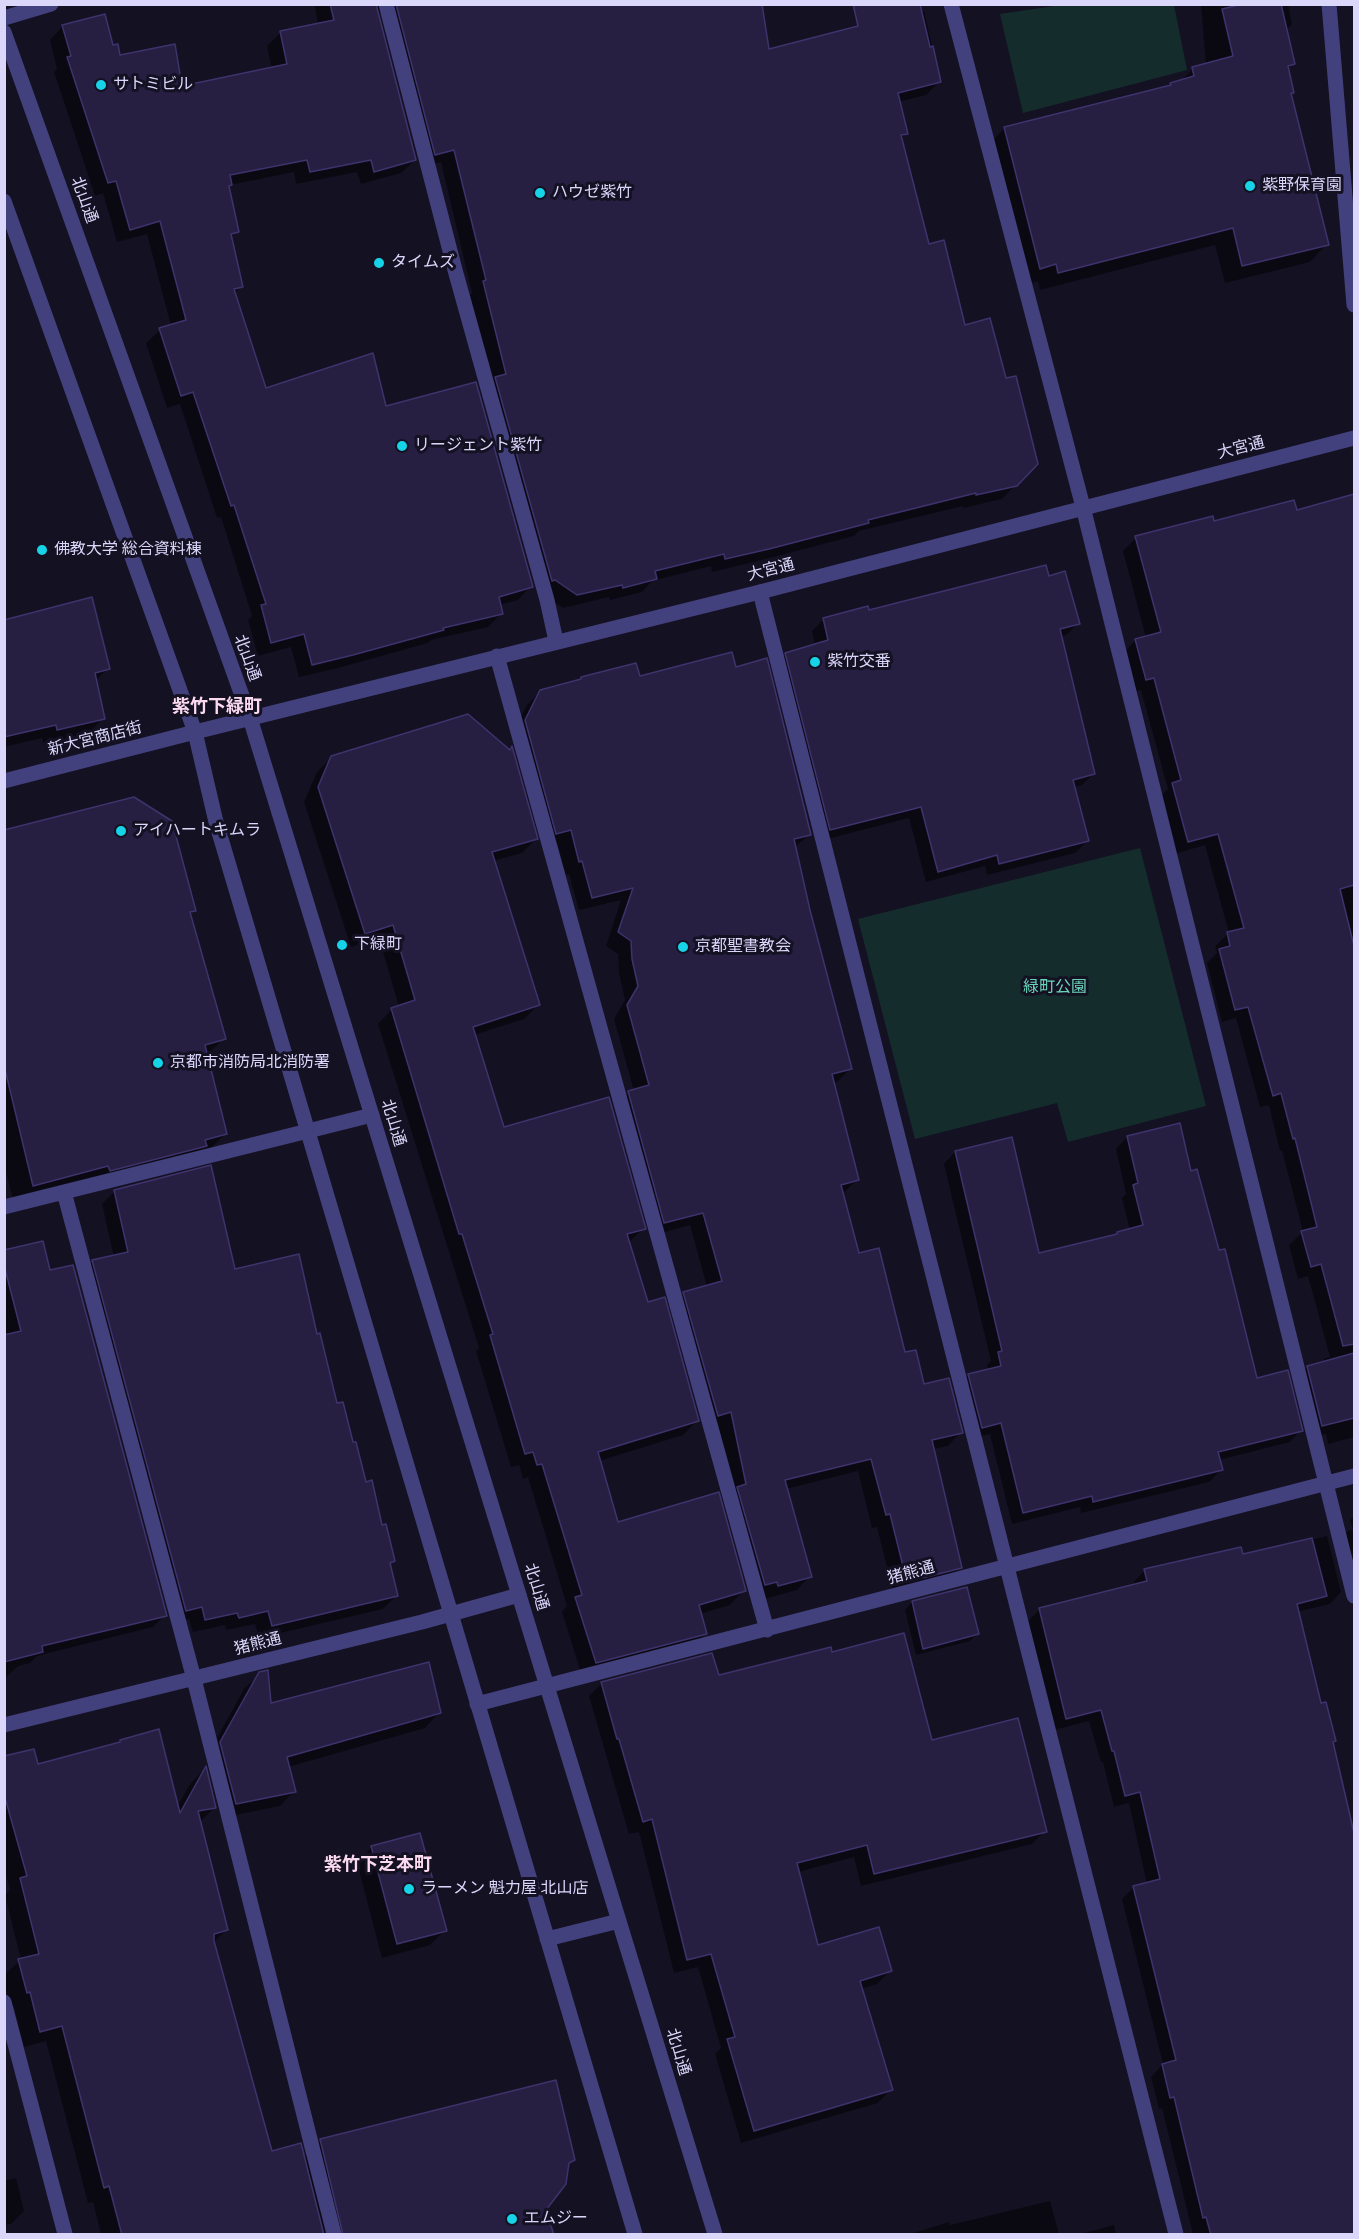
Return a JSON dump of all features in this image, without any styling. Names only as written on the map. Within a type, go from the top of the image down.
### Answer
[{"type":"street","points":[[4,18],[51,4]]},
{"type":"street","points":[[387,4],[455,270],[547,600],[556,640]]},
{"type":"street","points":[[951,4],[1083,507],[1354,1596]]},
{"type":"street","points":[[1329,4],[1354,305]]},
{"type":"street","name":"北山通","points":[[4,32],[250,718],[715,2235]]},
{"type":"street","points":[[4,201],[195,732],[216,822],[635,2235]]},
{"type":"street","name":"大宮通","points":[[195,732],[556,640],[759,592],[1354,438]]},
{"type":"street","points":[[759,592],[1176,2235]]},
{"type":"street","points":[[497,656],[767,1630]]},
{"type":"street","name":"新大宮商店街","points":[[4,781],[195,732]]},
{"type":"street","points":[[4,1207],[372,1114]]},
{"type":"street","points":[[64,1192],[194,1679],[334,2235]]},
{"type":"street","name":"猪熊通","points":[[477,1704],[1354,1476]]},
{"type":"street","name":"猪熊通","points":[[4,1725],[451,1615],[519,1595]]},
{"type":"street","points":[[547,1939],[619,1921]]},
{"type":"street","points":[[4,2002],[65,2235]]},
{"type":"green space","points":[[1061,5],[1174,5],[1187,70],[1023,113],[1000,14]]},
{"type":"green space","name":"緑町公園","points":[[1140,848],[1206,1106],[1068,1142],[1057,1103],[915,1139],[858,919]]},
{"type":"building","points":[[330,4],[376,4],[416,160],[374,172],[371,160],[310,172],[307,160],[230,175],[232,185],[229,186],[239,232],[231,234],[243,287],[234,289],[266,388],[373,353],[386,406],[476,382],[533,587],[499,597],[503,614],[443,628],[444,630],[312,665],[304,634],[271,643],[261,605],[266,604],[234,505],[231,506],[193,392],[181,396],[159,328],[186,320],[160,221],[130,230],[116,181],[108,183],[67,57],[71,56],[62,25],[105,14],[113,45],[118,44],[120,55],[175,44],[182,86],[287,64],[280,31],[334,20]]},
{"type":"building","points":[[396,4],[762,4],[769,49],[858,26],[853,4],[920,4],[941,82],[898,93],[908,134],[901,135],[929,244],[944,240],[965,325],[990,318],[1006,378],[1016,376],[1038,464],[1017,486],[976,495],[976,493],[868,520],[869,523],[769,549],[725,559],[724,554],[655,571],[657,579],[623,588],[622,585],[577,595],[555,580],[552,581],[495,377],[506,374],[454,150],[435,155]]},
{"type":"building","points":[[1243,4],[1281,4],[1295,64],[1288,66],[1294,93],[1291,93],[1329,245],[1242,266],[1233,228],[1058,273],[1056,264],[1040,269],[1004,127],[1171,85],[1170,83],[1194,76],[1192,67],[1233,56],[1222,9]]},
{"type":"building","points":[[1354,494],[1354,885],[1340,889],[1354,946],[1354,1344],[1343,1346],[1321,1264],[1311,1267],[1301,1231],[1317,1227],[1295,1138],[1293,1139],[1281,1093],[1273,1096],[1248,1007],[1235,1010],[1219,949],[1230,946],[1227,932],[1244,928],[1218,834],[1188,842],[1172,783],[1181,780],[1154,678],[1146,680],[1135,639],[1161,632],[1135,536],[1213,516],[1214,521],[1294,500],[1297,510]]},
{"type":"building","points":[[1046,565],[1049,576],[1065,571],[1080,624],[1060,629],[1095,774],[1073,780],[1089,841],[999,864],[997,855],[938,872],[921,807],[830,830],[785,653],[828,640],[823,618],[868,606],[869,610]]},
{"type":"building","points":[[92,597],[110,669],[95,673],[105,719],[57,730],[56,725],[4,737],[4,620]]},
{"type":"building","points":[[732,652],[736,667],[767,658],[811,835],[794,839],[810,910],[852,1069],[832,1074],[859,1180],[841,1185],[859,1253],[879,1248],[905,1352],[916,1350],[924,1384],[949,1378],[963,1433],[932,1440],[962,1568],[907,1582],[890,1514],[886,1515],[871,1459],[785,1480],[812,1577],[778,1586],[777,1582],[765,1585],[737,1487],[746,1484],[731,1412],[718,1416],[683,1292],[722,1281],[703,1213],[664,1223],[628,1091],[649,1085],[627,1005],[638,986],[631,941],[618,932],[633,888],[592,898],[571,830],[556,834],[525,720],[540,690],[636,663],[640,676]]},
{"type":"building","points":[[468,714],[510,750],[512,746],[538,839],[492,852],[540,1005],[473,1027],[504,1127],[609,1097],[646,1229],[627,1234],[648,1302],[665,1297],[699,1421],[598,1452],[618,1522],[719,1492],[746,1591],[699,1605],[707,1634],[596,1663],[575,1597],[582,1595],[542,1464],[537,1465],[533,1452],[525,1454],[490,1335],[493,1334],[462,1234],[459,1234],[391,1008],[415,1000],[393,925],[365,934],[318,787],[331,756]]},
{"type":"building","points":[[134,797],[172,821],[196,911],[190,912],[226,1039],[205,1045],[227,1134],[205,1140],[207,1146],[110,1171],[108,1166],[33,1186],[4,1065],[4,830]]},
{"type":"building","points":[[1180,1123],[1191,1171],[1197,1169],[1219,1250],[1225,1249],[1257,1378],[1288,1370],[1303,1431],[1218,1452],[1223,1470],[1093,1502],[1092,1496],[1023,1513],[1001,1423],[982,1428],[968,1374],[1001,1366],[998,1352],[1002,1351],[955,1151],[1012,1137],[1039,1253],[1117,1234],[1117,1232],[1143,1225],[1133,1185],[1138,1183],[1127,1136]]},
{"type":"building","points":[[211,1165],[235,1269],[299,1254],[317,1334],[320,1333],[337,1403],[343,1402],[366,1482],[372,1480],[382,1525],[386,1524],[395,1561],[390,1563],[398,1596],[272,1626],[268,1611],[239,1618],[237,1613],[205,1620],[202,1607],[186,1611],[92,1260],[128,1252],[114,1190]]},
{"type":"building","points":[[43,1241],[50,1270],[73,1265],[167,1616],[42,1646],[43,1652],[4,1662],[4,1335],[21,1331],[4,1265],[4,1250]]},
{"type":"building","points":[[1354,1353],[1354,1418],[1322,1426],[1307,1366]]},
{"type":"building","points":[[1312,1538],[1327,1596],[1297,1604],[1321,1703],[1326,1702],[1336,1741],[1333,1742],[1354,1833],[1354,2235],[1211,2235],[1206,2217],[1203,2218],[1174,2097],[1170,2098],[1162,2064],[1176,2060],[1133,1886],[1160,1879],[1140,1792],[1125,1796],[1101,1710],[1066,1719],[1039,1608],[1147,1581],[1144,1569],[1241,1547],[1243,1554]]},
{"type":"building","points":[[967,1587],[979,1634],[923,1649],[912,1601]]},
{"type":"building","points":[[904,1633],[932,1740],[1018,1718],[1047,1832],[874,1874],[867,1845],[797,1863],[818,1945],[879,1927],[892,1971],[860,1981],[893,2090],[754,2131],[727,2039],[735,2037],[711,1954],[687,1960],[652,1819],[643,1822],[601,1682],[712,1653],[719,1675],[831,1647],[832,1652]]},
{"type":"building","points":[[429,1662],[441,1713],[287,1757],[296,1792],[236,1804],[220,1742],[259,1672],[268,1670],[271,1703]]},
{"type":"building","points":[[159,1729],[180,1813],[206,1766],[216,1808],[198,1811],[228,1930],[214,1934],[214,1941],[272,2151],[301,2143],[324,2235],[122,2235],[109,2186],[104,2188],[62,2026],[40,2032],[30,1992],[27,1993],[18,1959],[39,1954],[20,1878],[27,1876],[4,1794],[4,1756],[34,1749],[38,1764]]},
{"type":"building","name":"ラーメン 魁力屋 北山店","points":[[420,1833],[447,1931],[397,1944],[371,1846]]},
{"type":"building","points":[[556,2080],[575,2160],[569,2163],[566,2184],[546,2210],[554,2235],[343,2235],[320,2139]]},
{"type":"place","name":"サトミビル","points":[[101,85]]},
{"type":"place","name":"紫野保育園","points":[[1250,186]]},
{"type":"place","name":"ハウゼ紫竹","points":[[540,193]]},
{"type":"place","name":"タイムズ","points":[[379,263]]},
{"type":"place","name":"リージェント紫竹","points":[[402,446]]},
{"type":"place","name":"佛教大学 総合資料棟","points":[[42,550]]},
{"type":"place","name":"紫竹交番","points":[[815,662]]},
{"type":"place","name":"アイハートキムラ","points":[[121,831]]},
{"type":"place","name":"下緑町","points":[[342,945]]},
{"type":"place","name":"京都聖書教会","points":[[683,947]]},
{"type":"place","name":"京都市消防局北消防署","points":[[158,1063]]},
{"type":"place","name":"ラーメン 魁力屋 北山店","points":[[409,1889]]},
{"type":"place","name":"エムジー","points":[[512,2219]]},
{"type":"district","name":"紫竹下緑町","points":[[217,707]]},
{"type":"district","name":"紫竹下芝本町","points":[[378,1865]]}]
